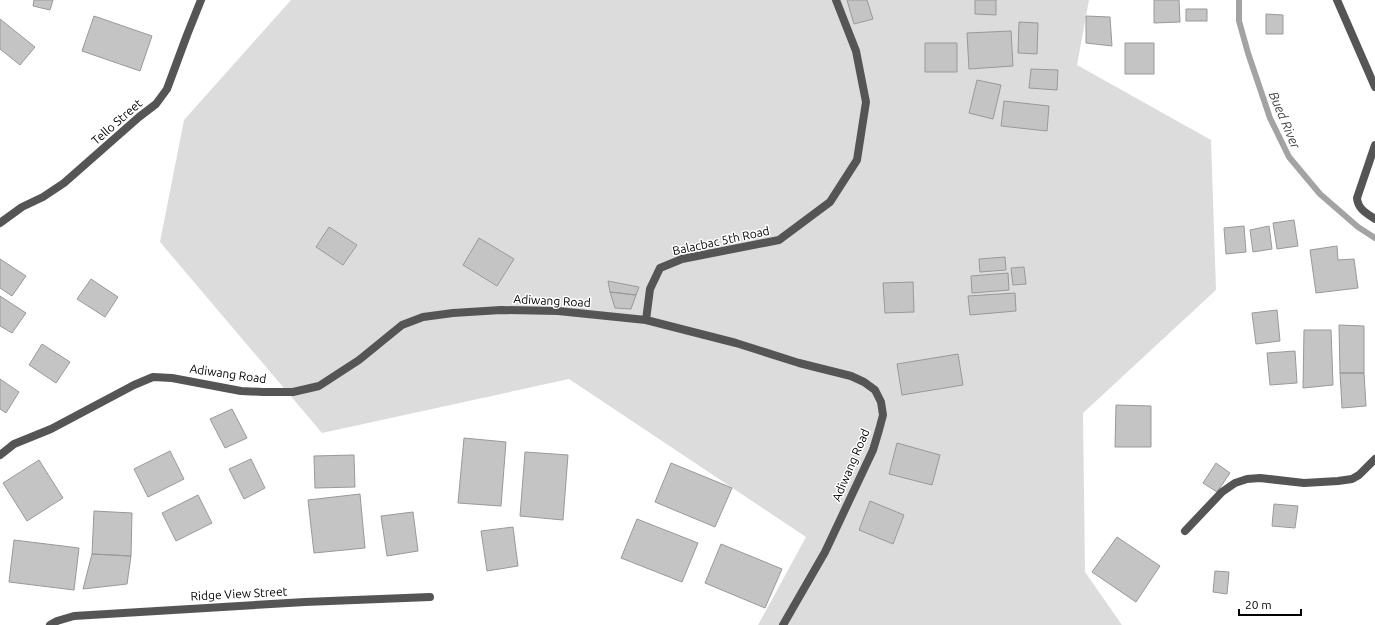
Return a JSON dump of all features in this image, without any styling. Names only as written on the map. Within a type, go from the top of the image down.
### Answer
[{"type":"street","name":"Tello Street","points":[[0,223],[22,207],[43,197],[64,183],[139,117],[156,104],[168,89],[201,0]]},
{"type":"street","name":"Balacbac 5th Road","points":[[646,320],[650,290],[660,268],[682,260],[779,240],[830,202],[857,160],[866,102],[856,51],[836,0]]},
{"type":"street","points":[[1337,0],[1375,87]]},
{"type":"street","points":[[1375,145],[1357,198],[1358,205],[1362,210],[1375,219]]},
{"type":"street","name":"Adiwang Road","points":[[0,455],[14,444],[51,429],[134,385],[153,377],[172,378],[241,391],[293,392],[319,386],[359,360],[402,325],[423,317],[453,313],[501,310],[558,311],[646,320],[736,343],[799,363],[851,376],[864,382],[875,390],[881,402],[883,415],[872,450],[825,552],[783,625]]},
{"type":"street","points":[[1185,531],[1222,492],[1235,482],[1260,478],[1304,483],[1352,479],[1359,475],[1375,459]]},
{"type":"street","name":"Ridge View Street","points":[[50,625],[74,616],[305,602],[430,597]]},
{"type":"shaded area","points":[[291,0],[1089,0],[1077,65],[1211,140],[1216,290],[1083,413],[1085,572],[1122,625],[758,625],[806,537],[569,379],[322,433],[160,242],[184,120]]},
{"type":"building","points":[[34,0],[53,0],[50,10],[33,6]]},
{"type":"building","points":[[847,0],[867,0],[873,19],[854,24]]},
{"type":"building","points":[[975,0],[996,0],[996,15],[975,14]]},
{"type":"building","points":[[1154,0],[1179,0],[1180,22],[1154,23]]},
{"type":"building","points":[[1186,9],[1207,9],[1207,21],[1186,21]]},
{"type":"building","points":[[1266,14],[1283,15],[1283,34],[1266,34]]},
{"type":"building","points":[[94,16],[152,36],[140,71],[82,51]]},
{"type":"building","points":[[1086,16],[1110,17],[1112,46],[1086,43]]},
{"type":"building","points":[[0,19],[35,47],[20,65],[0,49]]},
{"type":"building","points":[[1019,22],[1038,23],[1037,54],[1018,53]]},
{"type":"building","points":[[1011,31],[1013,66],[969,69],[967,33]]},
{"type":"building","points":[[925,43],[957,43],[957,72],[925,72]]},
{"type":"building","points":[[1125,43],[1154,43],[1154,74],[1125,74]]},
{"type":"building","points":[[1031,69],[1058,70],[1057,90],[1029,88]]},
{"type":"building","points":[[977,80],[1001,85],[993,119],[969,113]]},
{"type":"building","points":[[1004,101],[1049,106],[1047,131],[1001,126]]},
{"type":"building","points":[[1294,220],[1298,246],[1277,249],[1273,223]]},
{"type":"building","points":[[1244,226],[1246,252],[1226,254],[1224,228]]},
{"type":"building","points":[[1269,226],[1272,249],[1253,252],[1250,230]]},
{"type":"building","points":[[329,227],[357,245],[343,265],[316,247]]},
{"type":"building","points":[[479,238],[514,259],[497,286],[463,265]]},
{"type":"building","points":[[1337,246],[1338,260],[1354,259],[1358,288],[1316,293],[1310,250]]},
{"type":"building","points":[[1005,257],[1006,270],[980,272],[979,259]]},
{"type":"building","points":[[0,259],[26,276],[12,296],[0,288]]},
{"type":"building","points":[[1024,267],[1026,284],[1013,285],[1011,268]]},
{"type":"building","points":[[1008,273],[1009,290],[972,293],[971,276]]},
{"type":"building","points":[[91,279],[118,297],[105,317],[77,299]]},
{"type":"building","points":[[608,281],[639,287],[636,295],[610,292]]},
{"type":"building","points":[[913,282],[914,312],[885,313],[883,283]]},
{"type":"building","points":[[610,292],[636,295],[631,309],[615,308]]},
{"type":"building","points":[[1015,293],[1016,311],[970,315],[968,296]]},
{"type":"building","points":[[0,296],[26,313],[12,333],[0,326]]},
{"type":"building","points":[[1277,310],[1280,341],[1256,344],[1252,313]]},
{"type":"building","points":[[1339,325],[1364,326],[1364,373],[1340,373]]},
{"type":"building","points":[[1304,330],[1331,330],[1333,385],[1303,388]]},
{"type":"building","points":[[42,344],[70,362],[56,383],[29,365]]},
{"type":"building","points":[[1295,351],[1297,383],[1270,385],[1267,353]]},
{"type":"building","points":[[958,354],[963,385],[902,395],[897,364]]},
{"type":"building","points":[[1340,373],[1364,373],[1366,406],[1342,408]]},
{"type":"building","points":[[0,379],[19,392],[6,413],[0,409]]},
{"type":"building","points":[[1116,405],[1151,406],[1151,447],[1115,447]]},
{"type":"building","points":[[232,409],[247,438],[225,448],[210,419]]},
{"type":"building","points":[[464,438],[506,442],[501,506],[458,503]]},
{"type":"building","points":[[897,443],[940,455],[932,485],[889,474]]},
{"type":"building","points":[[170,451],[184,479],[148,497],[134,469]]},
{"type":"building","points":[[525,452],[568,455],[563,520],[520,516]]},
{"type":"building","points":[[354,455],[355,487],[315,488],[314,456]]},
{"type":"building","points":[[251,459],[265,488],[244,499],[229,469]]},
{"type":"building","points":[[39,460],[63,498],[27,521],[3,483]]},
{"type":"building","points":[[671,463],[732,488],[715,527],[655,502]]},
{"type":"building","points":[[1216,463],[1230,473],[1217,492],[1203,483]]},
{"type":"building","points":[[360,494],[365,548],[314,553],[308,500]]},
{"type":"building","points":[[198,495],[212,523],[176,541],[162,513]]},
{"type":"building","points":[[870,501],[904,515],[893,544],[859,530]]},
{"type":"building","points":[[1274,504],[1298,506],[1295,528],[1272,526]]},
{"type":"building","points":[[94,511],[132,513],[131,556],[92,554]]},
{"type":"building","points":[[413,512],[418,551],[387,556],[381,516]]},
{"type":"building","points":[[637,519],[698,543],[682,582],[621,558]]},
{"type":"building","points":[[513,527],[518,566],[487,571],[481,531]]},
{"type":"building","points":[[1117,537],[1160,566],[1136,602],[1092,572]]},
{"type":"building","points":[[14,540],[79,548],[74,590],[9,582]]},
{"type":"building","points":[[721,544],[782,569],[765,608],[705,583]]},
{"type":"building","points":[[92,554],[131,556],[127,584],[83,589]]},
{"type":"building","points":[[1215,571],[1229,572],[1227,594],[1213,592]]},
{"type":"waterway","name":"Bued River","points":[[1239,0],[1239,21],[1248,53],[1270,118],[1289,157],[1320,194],[1358,227],[1375,238]]}]
